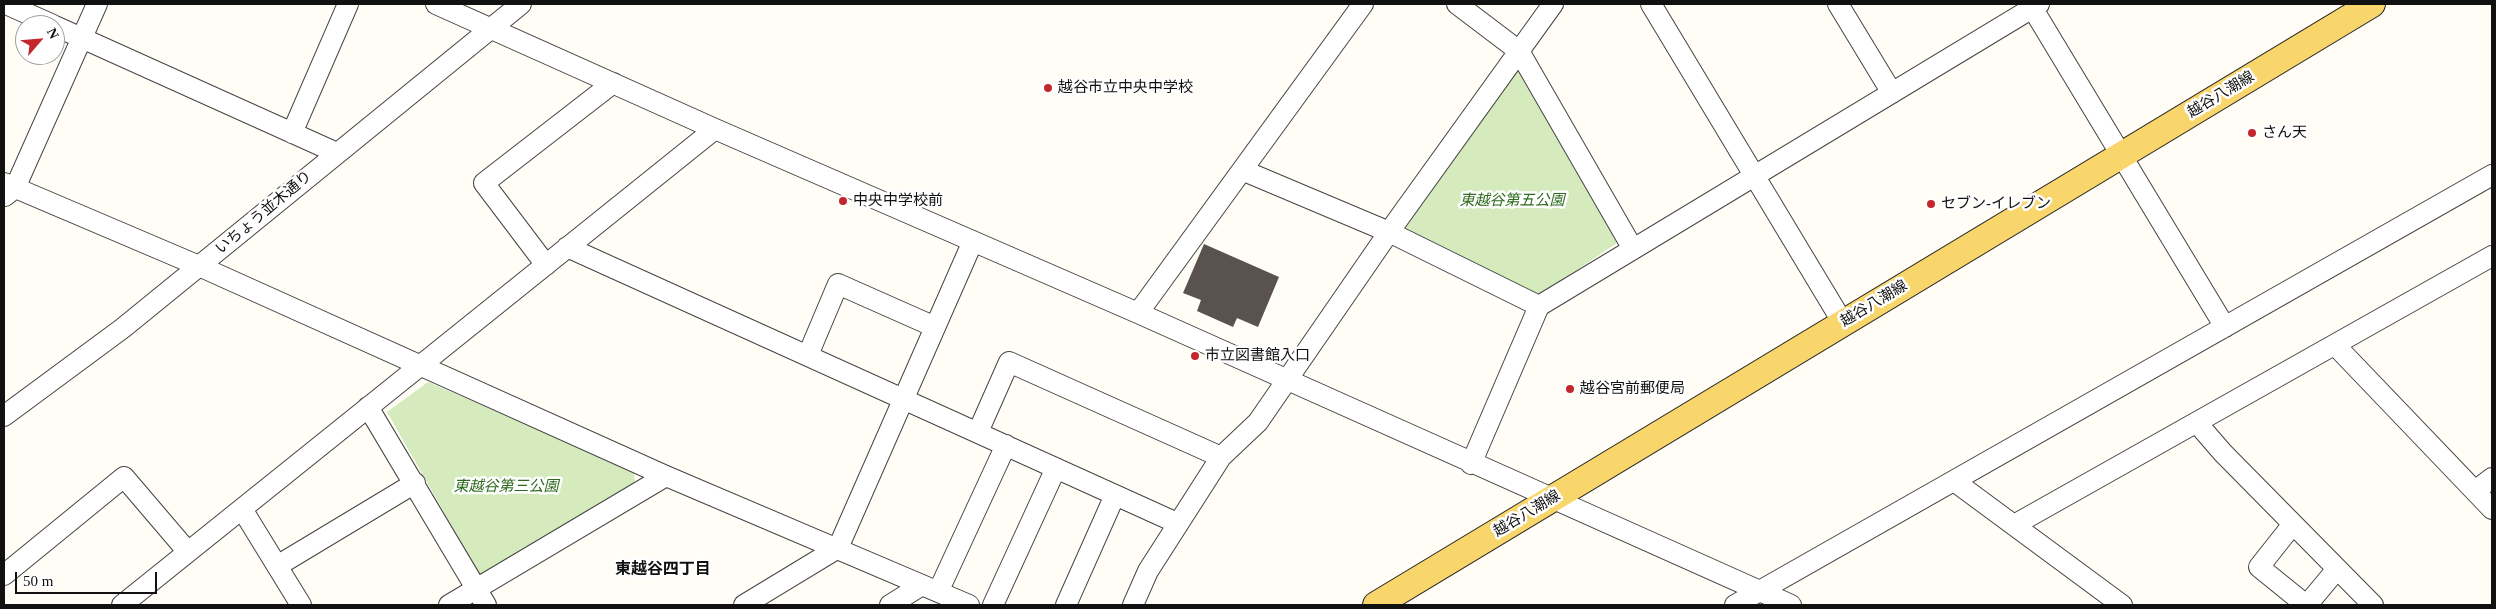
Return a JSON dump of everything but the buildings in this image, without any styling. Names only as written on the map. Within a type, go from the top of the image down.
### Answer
[{"type":"main road","name":"越谷八潮線","points":[[1376,605],[2372,4]]},
{"type":"street","points":[[6,4],[31,15]]},
{"type":"street","points":[[97,4],[7,189],[199,266],[666,476],[969,605]]},
{"type":"street","points":[[292,133],[348,4]]},
{"type":"street","points":[[436,4],[715,129],[1138,313],[1471,464],[1761,590],[1791,605]]},
{"type":"street","name":"いちょう並木通り","points":[[4,416],[123,328],[521,4]]},
{"type":"street","points":[[1138,313],[1363,4]]},
{"type":"street","points":[[1457,4],[1519,51],[1633,249]]},
{"type":"street","points":[[1133,605],[1148,571],[1221,457],[1258,422],[1285,380],[1389,232],[1553,4]]},
{"type":"street","points":[[1651,4],[1843,323]]},
{"type":"street","points":[[1838,4],[1892,93]]},
{"type":"street","points":[[1471,464],[1539,306],[2034,5],[2225,327]]},
{"type":"street","points":[[65,30],[336,153]]},
{"type":"street","points":[[546,264],[484,182],[613,83]]},
{"type":"street","points":[[122,605],[715,129]]},
{"type":"street","points":[[1242,170],[1389,232],[1539,306]]},
{"type":"street","points":[[1735,605],[2492,175]]},
{"type":"street","points":[[744,605],[838,548],[973,241]]},
{"type":"street","points":[[567,247],[1177,523]]},
{"type":"street","points":[[2014,525],[2492,256]]},
{"type":"street","points":[[808,355],[838,284],[935,327]]},
{"type":"street","points":[[2335,345],[2492,509]]},
{"type":"street","points":[[978,432],[1009,362],[1221,457]]},
{"type":"street","points":[[368,407],[415,483],[481,597]]},
{"type":"street","points":[[2197,423],[2373,605]]},
{"type":"street","points":[[890,605],[930,589],[1006,445]]},
{"type":"street","points":[[993,605],[1056,468]]},
{"type":"street","points":[[449,605],[481,597],[666,476]]},
{"type":"street","points":[[4,575],[124,477],[188,552]]},
{"type":"street","points":[[2475,491],[2492,478]]},
{"type":"street","points":[[1954,481],[2122,605]]},
{"type":"street","points":[[277,566],[415,483]]},
{"type":"street","points":[[1066,605],[1115,495]]},
{"type":"street","points":[[242,508],[301,605]]},
{"type":"street","points":[[2293,524],[2259,567],[2306,605],[2337,568]]},
{"type":"green space","name":"東越谷第五公園","points":[[1520,64],[1620,241],[1538,296],[1401,229]]},
{"type":"green space","name":"東越谷第三公園","points":[[428,382],[634,471],[635,487],[482,579],[387,412]]},
{"type":"place","name":"越谷市立中央中学校","points":[[1048,88]]},
{"type":"place","name":"さん天","points":[[2252,133]]},
{"type":"place","name":"中央中学校前","points":[[843,201]]},
{"type":"place","name":"セブン-イレブン","points":[[1931,204]]},
{"type":"place","name":"市立図書館入口","points":[[1195,356]]},
{"type":"place","name":"越谷宮前郵便局","points":[[1570,389]]},
{"type":"district","name":"東越谷四丁目","points":[[663,570]]}]
